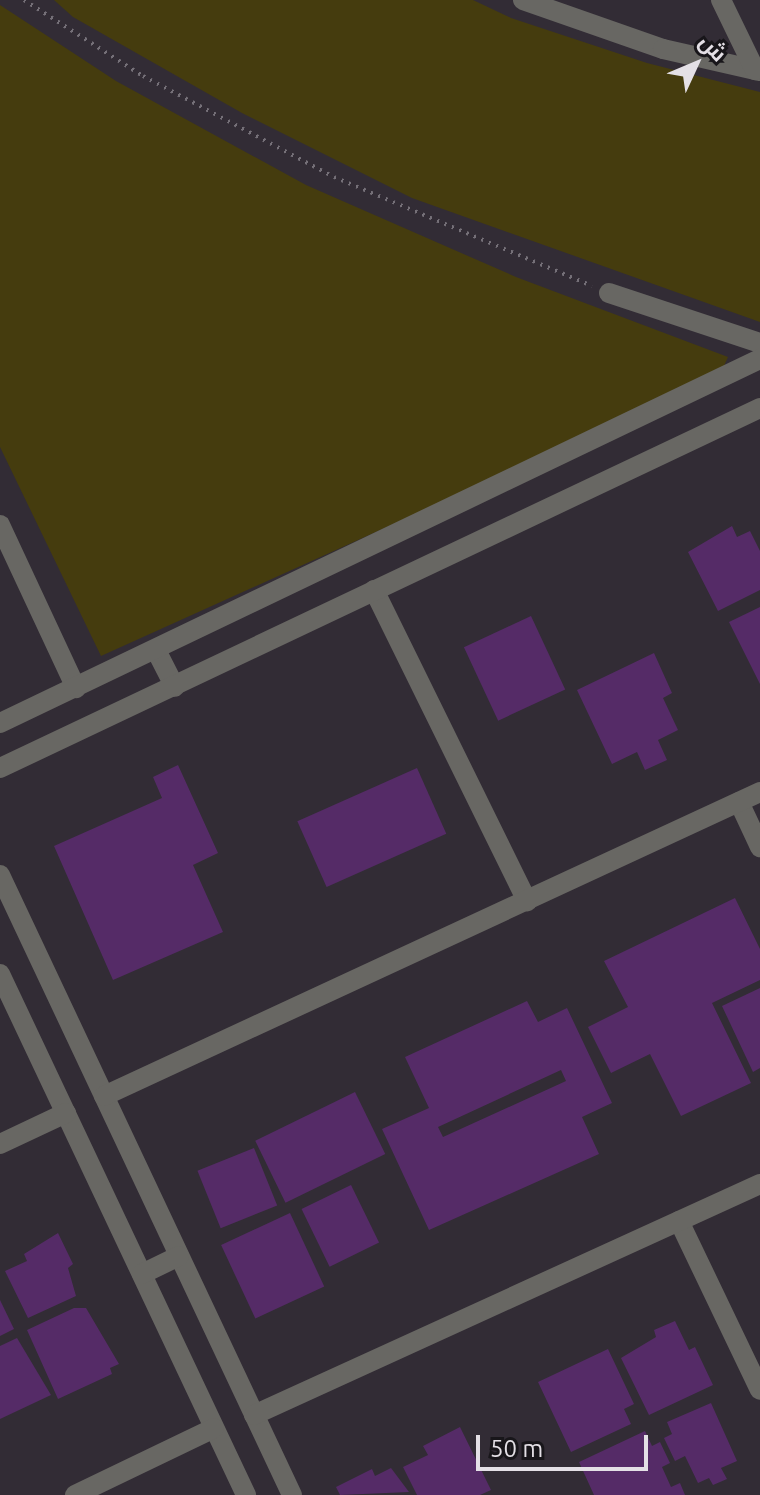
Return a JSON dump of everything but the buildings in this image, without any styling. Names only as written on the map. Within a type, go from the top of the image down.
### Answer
[{"type":"street","points":[[523,0],[663,49],[758,71]]},
{"type":"street","points":[[721,0],[758,71]]},
{"type":"street","points":[[609,293],[760,343]]},
{"type":"street","points":[[0,723],[157,652],[760,359]]},
{"type":"street","points":[[0,768],[760,408]]},
{"type":"street","points":[[0,525],[76,688]]},
{"type":"street","points":[[374,590],[527,901]]},
{"type":"street","points":[[157,652],[175,687]]},
{"type":"street","points":[[104,1096],[760,792]]},
{"type":"street","points":[[739,802],[760,847]]},
{"type":"street","points":[[0,875],[292,1495]]},
{"type":"street","points":[[0,974],[246,1495]]},
{"type":"street","points":[[0,1144],[66,1113]]},
{"type":"street","points":[[254,1415],[760,1184]]},
{"type":"street","points":[[679,1221],[760,1390]]},
{"type":"street","points":[[142,1274],[179,1256]]},
{"type":"street","points":[[75,1495],[214,1428]]},
{"type":"path","points":[[24,0],[143,76],[334,177],[609,293]]},
{"type":"shaded area","points":[[54,0],[473,0],[511,18],[647,63],[760,92],[760,322],[412,198],[242,113],[73,17]]},
{"type":"shaded area","points":[[0,5],[116,81],[306,185],[516,277],[728,357],[719,377],[101,656],[0,447]]}]
